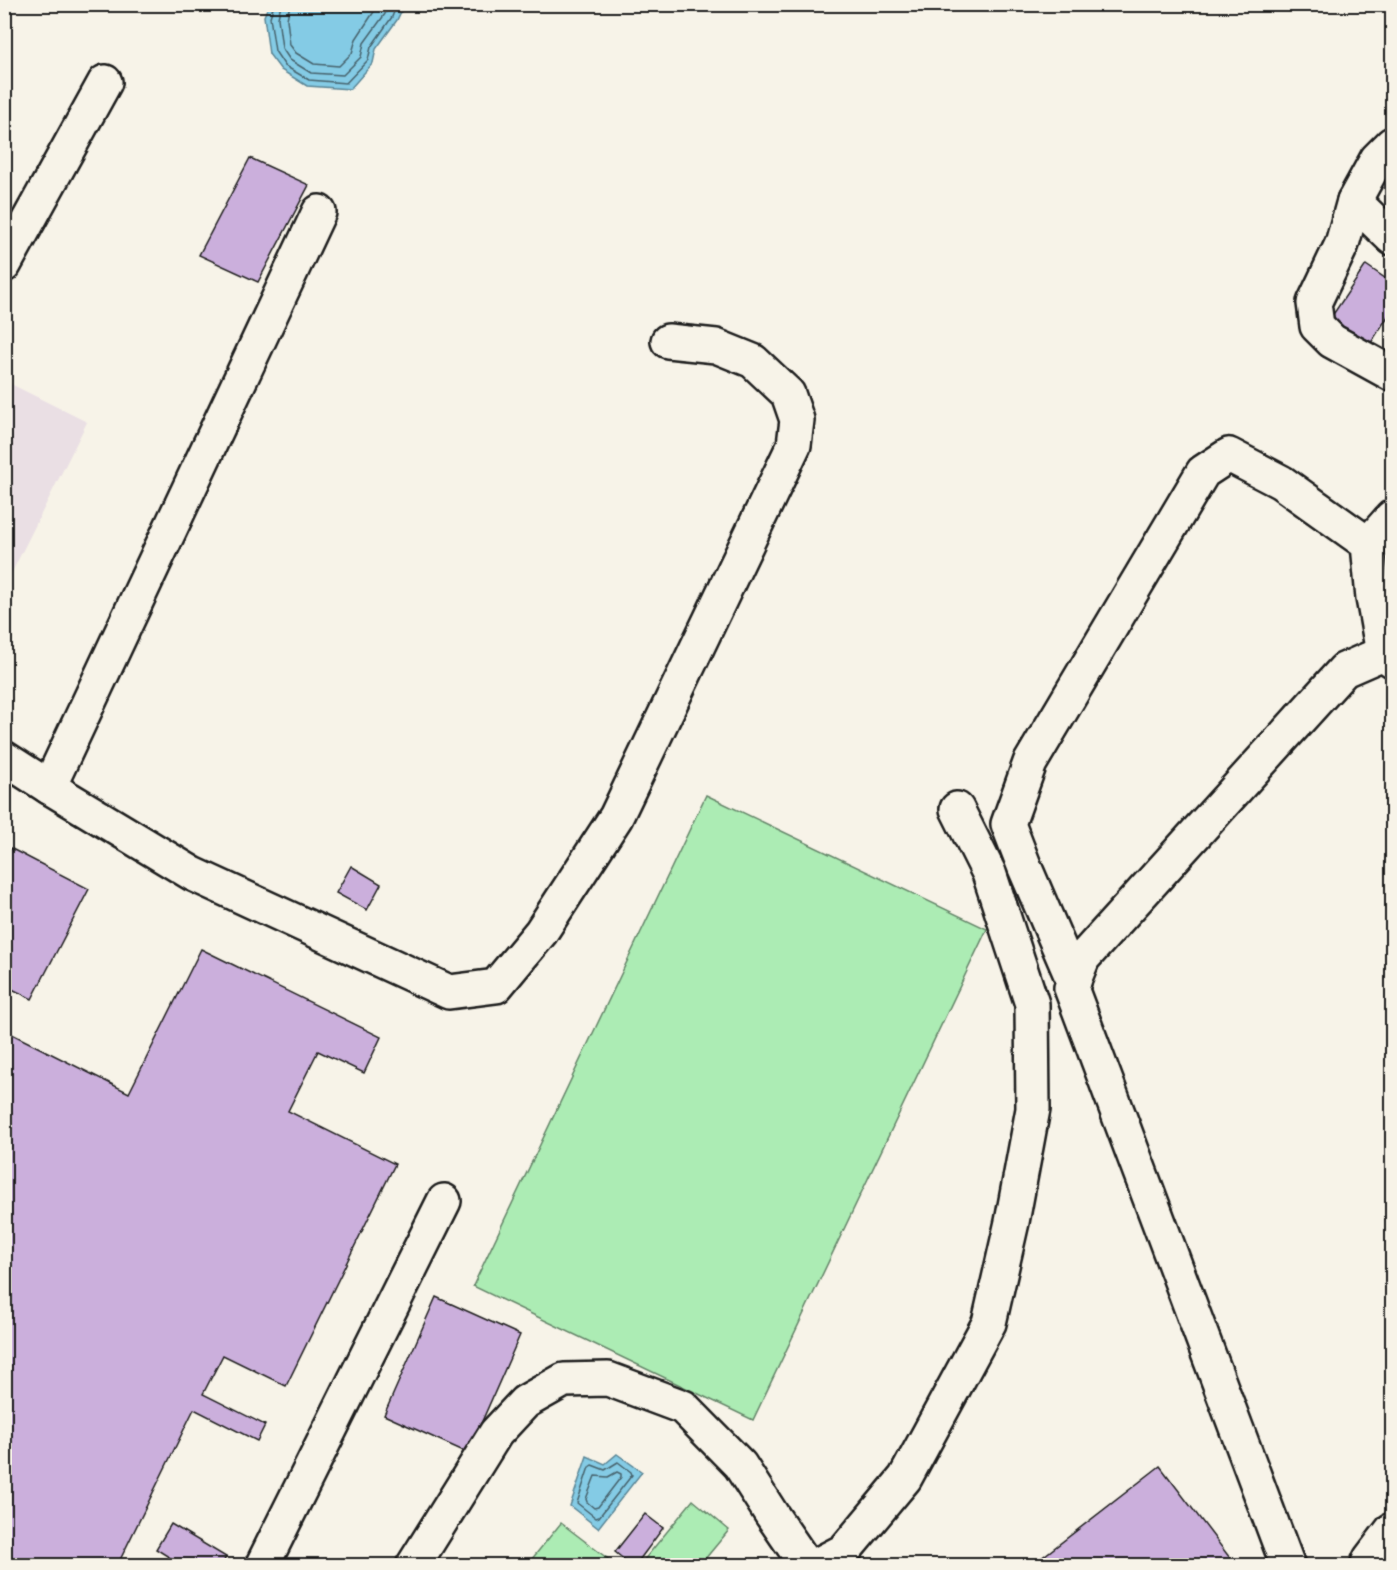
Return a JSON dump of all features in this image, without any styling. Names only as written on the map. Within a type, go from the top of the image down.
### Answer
[{"type":"lane","points":[[4,266],[105,82]]},
{"type":"lane","points":[[1392,144],[1377,159],[1353,201],[1342,244],[1314,303],[1317,326],[1332,341],[1392,374]]},
{"type":"lane","points":[[1353,201],[1392,238]]},
{"type":"lane","points":[[49,787],[319,212]]},
{"type":"lane","points":[[4,758],[193,874],[449,992],[496,986],[541,932],[616,817],[794,444],[797,420],[788,394],[753,361],[716,346],[668,341]]},
{"type":"lane","points":[[1074,982],[1008,824],[1030,763],[1203,472],[1229,455],[1281,482],[1368,544]]},
{"type":"lane","points":[[1287,1566],[1071,988],[1083,958],[1344,670],[1388,656],[1373,598],[1368,544],[1392,517]]},
{"type":"lane","points":[[815,1566],[844,1551],[904,1478],[989,1323],[1033,1109],[1032,1004],[989,873],[957,809]]},
{"type":"lane","points":[[262,1566],[444,1201]]},
{"type":"lane","points":[[413,1566],[496,1433],[525,1402],[564,1380],[608,1379],[683,1407],[740,1465],[807,1566]]},
{"type":"lane","points":[[1367,1566],[1392,1530]]},
{"type":"shaded area","points":[[5,381],[87,422],[5,586]]},
{"type":"green space","points":[[706,795],[987,929],[753,1420],[473,1286]]},
{"type":"green space","points":[[693,1500],[729,1530],[700,1565],[649,1565],[643,1561]]},
{"type":"green space","points":[[561,1523],[616,1565],[527,1565]]},
{"type":"water","points":[[269,4],[404,5],[397,20],[376,49],[373,63],[350,89],[307,86],[281,70],[269,54],[264,16]]},
{"type":"water","points":[[617,1454],[642,1472],[598,1528],[570,1506],[587,1456],[605,1464]]},
{"type":"building","points":[[250,158],[309,185],[258,282],[199,255]]},
{"type":"building","points":[[1366,265],[1392,283],[1392,310],[1369,346],[1330,319]]},
{"type":"building","points":[[10,848],[89,889],[32,999],[4,985],[4,859]]},
{"type":"building","points":[[351,866],[381,884],[367,910],[336,893]]},
{"type":"building","points":[[201,949],[381,1037],[364,1073],[318,1051],[288,1111],[395,1164],[286,1386],[223,1355],[203,1394],[265,1425],[257,1441],[194,1409],[117,1566],[4,1566],[4,1030],[129,1093]]},
{"type":"building","points":[[436,1297],[520,1335],[468,1453],[384,1415]]},
{"type":"building","points":[[1160,1466],[1233,1562],[1227,1566],[1031,1566]]},
{"type":"building","points":[[645,1514],[663,1528],[632,1566],[615,1552]]},
{"type":"building","points":[[171,1524],[226,1557],[221,1566],[183,1566],[156,1549]]}]
